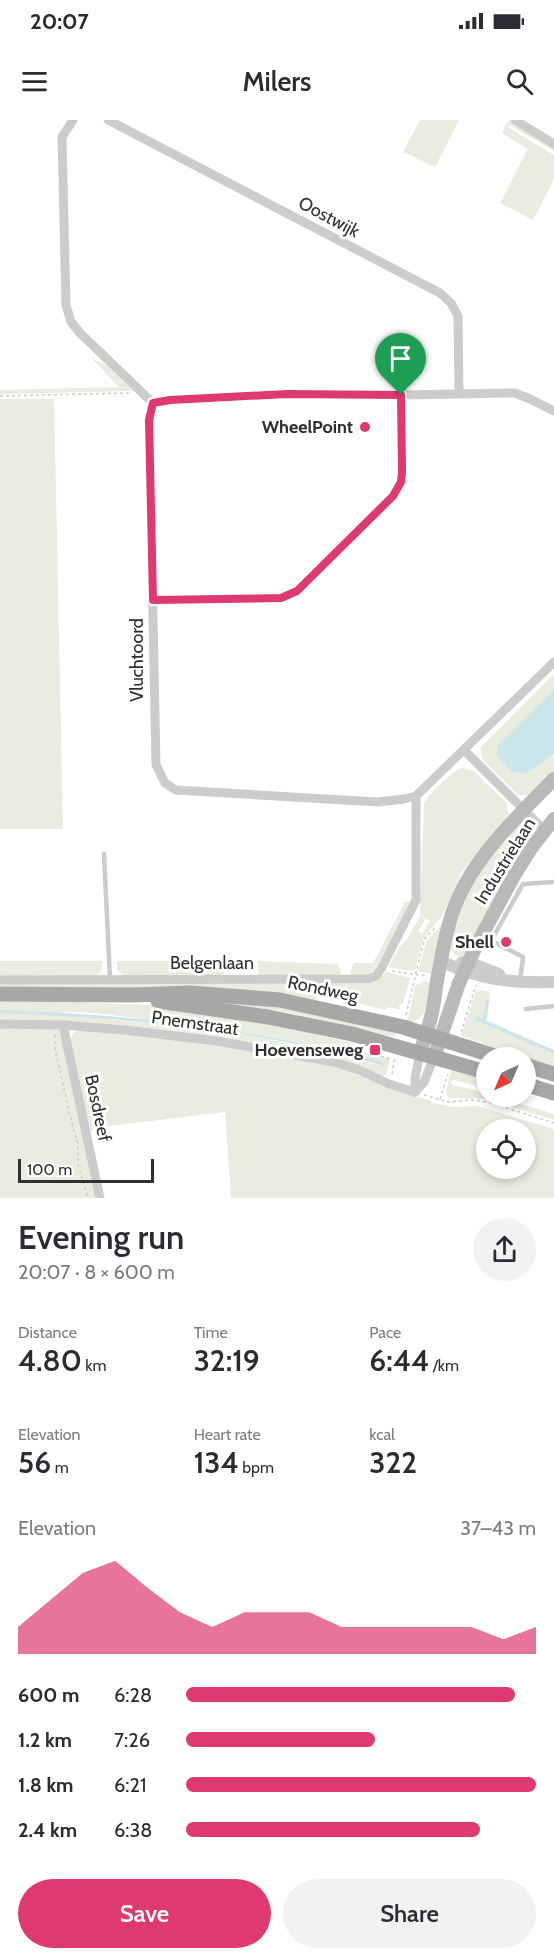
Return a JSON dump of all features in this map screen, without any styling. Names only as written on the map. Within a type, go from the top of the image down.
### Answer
[{"type":"main road","name":"Industrielaan","points":[[433,1036],[432,1016],[441,961],[452,914],[460,894],[475,867],[523,810],[554,779]]},
{"type":"main road","name":"Industrielaan","points":[[427,1054],[433,1036],[466,967],[486,938],[554,819]]},
{"type":"main road","name":"Rondweg","points":[[0,994],[191,993],[280,1000],[433,1036],[476,1050]]},
{"type":"main road","name":"Rondweg","points":[[132,995],[160,1002],[268,1017],[352,1035],[476,1069]]},
{"type":"main road","points":[[536,1068],[554,1074]]},
{"type":"main road","points":[[536,1087],[554,1093]]},
{"type":"street","points":[[73,120],[62,137],[66,305],[71,322],[81,334],[153,403],[170,400],[287,394],[515,393],[554,411]]},
{"type":"street","name":"Oostwijk","points":[[108,120],[440,293],[452,303],[458,316],[459,393]]},
{"type":"street","points":[[515,120],[554,144]]},
{"type":"street","points":[[153,600],[281,598],[297,591],[393,496],[401,482],[401,395]]},
{"type":"street","name":"Vluchtoord","points":[[153,403],[149,420],[154,751],[159,775],[165,783],[176,790],[378,802],[416,796]]},
{"type":"street","points":[[381,969],[416,900],[416,796],[554,662]]},
{"type":"street","points":[[464,750],[547,832]]},
{"type":"street","points":[[441,961],[466,967],[500,981],[554,982]]},
{"type":"street","name":"Belgenlaan","points":[[0,980],[358,980],[376,976],[381,969]]},
{"type":"street","name":"Pnemstraat","points":[[0,1024],[63,1025],[217,1041],[334,1062],[415,1092]]},
{"type":"street","name":"Bosdreef","points":[[63,1025],[100,1198]]},
{"type":"street","points":[[415,1092],[415,1078],[427,1054]]},
{"type":"street","points":[[415,1092],[424,1082],[427,1054]]},
{"type":"lane","points":[[104,855],[110,979]]},
{"type":"lane","points":[[519,879],[554,882]]},
{"type":"lane","points":[[486,938],[523,957],[520,981]]},
{"type":"lane","points":[[526,1009],[554,1006]]},
{"type":"path","points":[[0,396],[142,393]]},
{"type":"path","points":[[413,987],[425,938],[437,926]]},
{"type":"path","points":[[381,969],[416,974]]},
{"type":"path","points":[[469,1007],[475,986]]},
{"type":"path","points":[[63,1025],[58,1029],[54,1038],[55,1049],[78,1143],[78,1164],[88,1198]]},
{"type":"path","points":[[415,1092],[448,1102],[479,1100],[488,1102],[554,1123]]},
{"type":"shaded area","points":[[420,120],[459,120],[435,167],[403,152]]},
{"type":"shaded area","points":[[512,121],[554,147],[554,151],[509,125],[509,128],[554,155],[554,180],[533,220],[500,203],[528,149],[502,133],[507,122]]},
{"type":"shaded area","points":[[92,359],[105,364],[134,391],[0,394],[0,390],[119,387]]},
{"type":"shaded area","points":[[0,399],[54,399],[63,829],[0,829]]},
{"type":"shaded area","points":[[554,674],[554,689],[498,746],[526,774],[554,754],[554,772],[531,795],[518,795],[483,760],[481,747]]},
{"type":"shaded area","points":[[462,768],[473,771],[506,802],[509,815],[463,870],[442,916],[424,937],[415,969],[411,971],[389,967],[420,916],[425,919],[418,931],[422,934],[430,921],[420,915],[424,804],[441,784]]},
{"type":"shaded area","points":[[522,822],[530,827],[532,834],[515,860],[514,871],[467,954],[455,955],[450,948],[467,892],[491,853],[506,840],[518,823]]},
{"type":"shaded area","points":[[405,902],[410,902],[375,970],[366,975],[353,976],[350,972],[354,963],[373,963]]},
{"type":"shaded area","points":[[444,922],[433,974],[418,971],[427,940]]},
{"type":"shaded area","points":[[0,961],[103,961],[102,970],[96,976],[0,976]]},
{"type":"shaded area","points":[[117,961],[224,961],[224,973],[222,976],[123,976],[117,970]]},
{"type":"shaded area","points":[[258,961],[338,964],[341,971],[340,976],[259,975]]},
{"type":"shaded area","points":[[386,972],[410,978],[403,1004],[399,1007],[402,1010],[387,1007],[386,1010],[318,994],[316,1000],[0,989],[0,983],[365,984],[375,982]]},
{"type":"shaded area","points":[[424,981],[431,983],[426,1008],[420,1018],[407,1023],[416,984],[419,985]]},
{"type":"shaded area","points":[[480,990],[490,992],[487,1020],[554,1050],[486,1021],[488,1000],[486,1000],[483,1019],[476,1020],[554,1054],[554,1067],[536,1061],[536,1047],[494,1047],[461,1036],[476,991]]},
{"type":"shaded area","points":[[149,996],[230,997],[397,1030],[395,1037],[282,1011]]},
{"type":"shaded area","points":[[0,999],[172,1006],[354,1043],[352,1049],[390,1059],[386,1075],[382,1077],[355,1065],[64,1023],[101,1198],[0,1198]],"holes":[[[62,1012],[247,1033],[330,1049],[385,1064],[383,1066],[265,1038],[174,1025],[63,1015]]]},
{"type":"shaded area","points":[[83,1029],[229,1046],[333,1066],[350,1071],[389,1089],[432,1101],[432,1103],[453,1107],[476,1106],[521,1119],[476,1119],[476,1179],[536,1179],[536,1124],[554,1129],[554,1198],[231,1198],[225,1112],[93,1128],[93,1131],[90,1131],[70,1040],[74,1032]]},
{"type":"shaded area","points":[[453,1065],[476,1072],[476,1086],[454,1080],[451,1082],[452,1085],[476,1091],[476,1099],[448,1098],[446,1090]]},
{"type":"shaded area","points":[[513,1107],[531,1107],[554,1114],[554,1120]]},
{"type":"water","points":[[554,689],[554,754],[526,774],[512,772],[497,756],[497,746]]},
{"type":"water","points":[[486,999],[489,1000],[486,1021],[554,1050],[554,1054],[475,1020],[476,1016],[483,1019]]},
{"type":"water","points":[[0,1010],[119,1017],[198,1026],[341,1051],[372,1058],[385,1064],[383,1066],[289,1043],[193,1027],[97,1018],[0,1013]]},
{"type":"place","name":"WheelPoint","points":[[365,427]]},
{"type":"place","name":"Shell","points":[[506,942]]},
{"type":"place","name":"Hoevenseweg","points":[[375,1050]]},
{"type":"route","points":[[287,394],[401,395],[401,482],[393,496],[297,591],[281,598],[153,600],[149,420],[153,403],[170,400],[287,394]]}]
